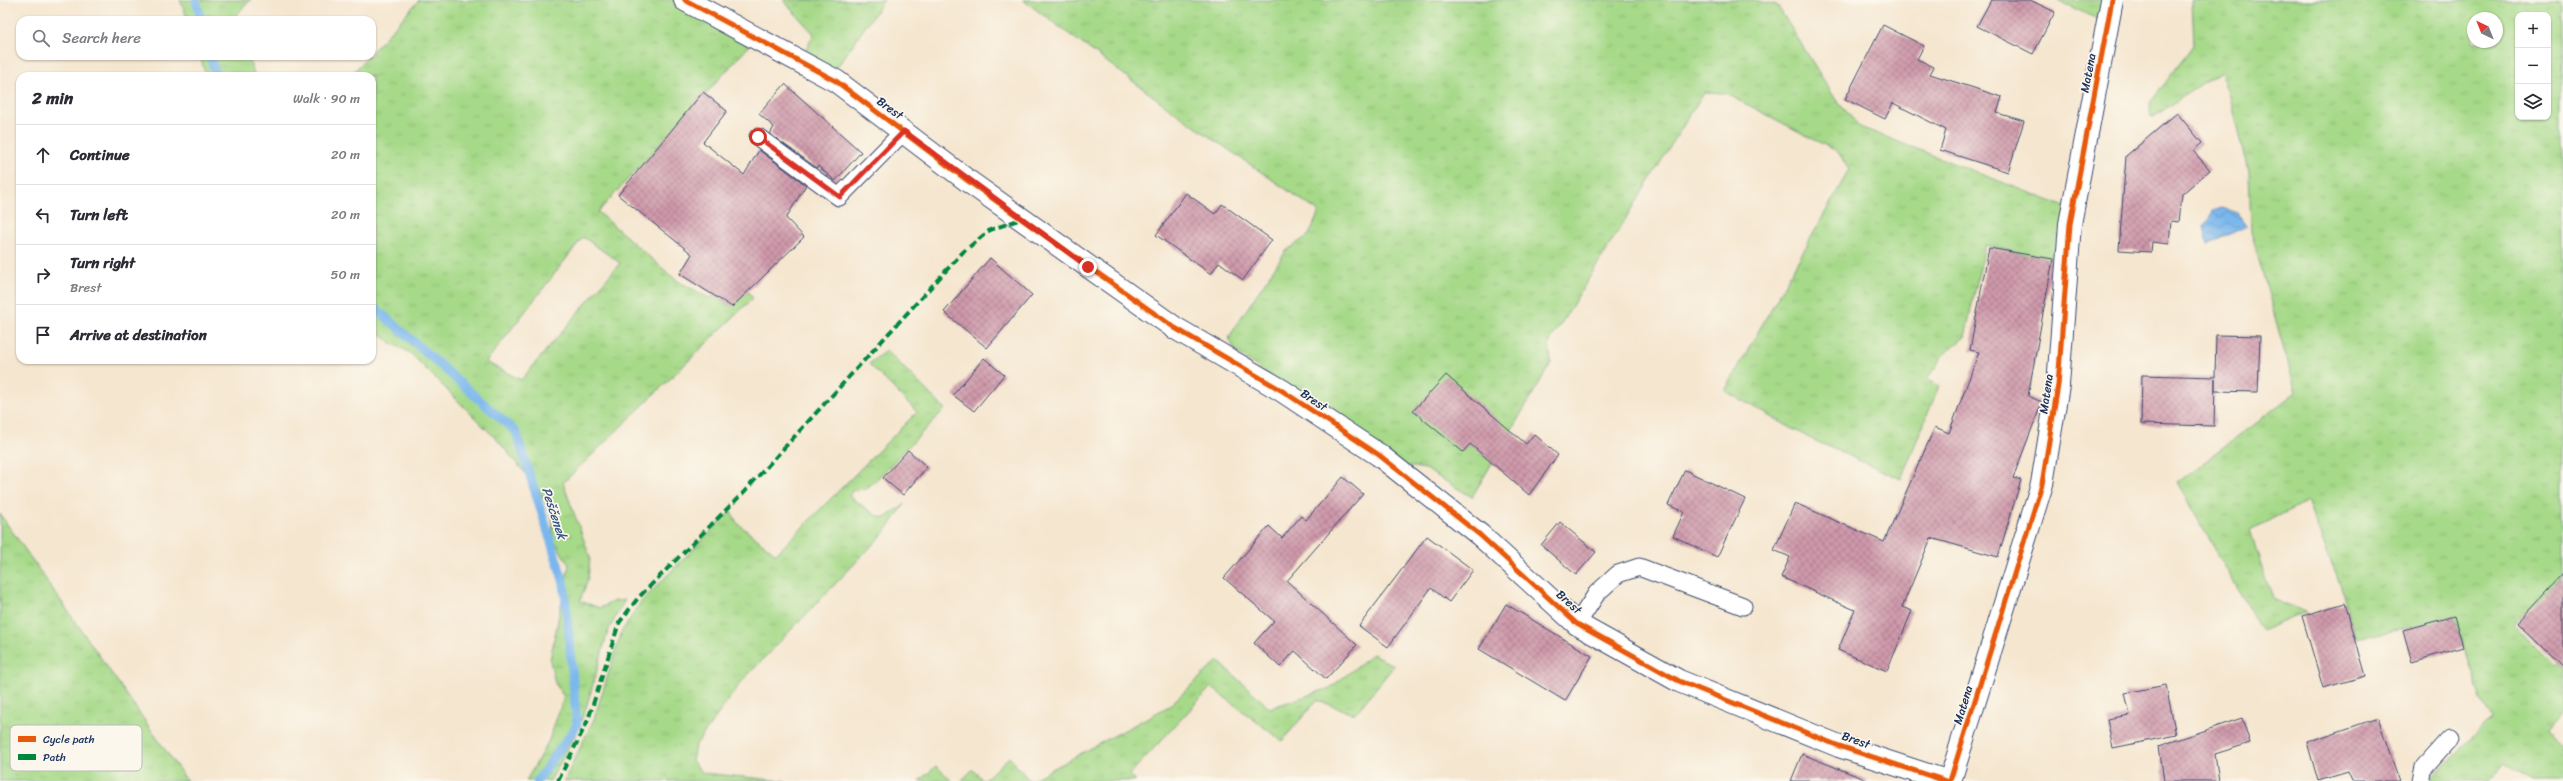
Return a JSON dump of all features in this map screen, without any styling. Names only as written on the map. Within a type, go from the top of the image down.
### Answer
[{"type":"street","name":"Brest","points":[[685,0],[836,81],[1009,210],[1175,328],[1281,390],[1379,455],[1480,535],[1577,624],[1679,681],[1839,746],[1946,781]]},
{"type":"street","name":"Matena","points":[[1950,781],[2042,484],[2058,385],[2070,224],[2112,0]]},
{"type":"lane","points":[[758,137],[840,197],[904,131]]},
{"type":"lane","points":[[1577,624],[1596,593],[1618,574],[1639,567],[1743,606]]},
{"type":"lane","points":[[2421,781],[2424,767],[2449,739]]},
{"type":"green space","points":[[180,0],[251,0],[236,16],[186,16]]},
{"type":"green space","points":[[419,0],[674,0],[735,32],[750,45],[598,212],[676,280],[711,299],[734,265],[741,284],[753,298],[563,483],[590,557],[588,579],[580,601],[600,608],[614,601],[625,600],[608,631],[587,705],[576,734],[550,781],[526,781],[549,740],[564,697],[555,683],[550,660],[569,565],[553,539],[552,514],[537,487],[499,442],[410,353],[388,341],[376,329],[376,72],[354,72],[364,60],[376,60],[376,48]],"holes":[[[583,237],[620,263],[521,380],[486,362]]]},
{"type":"green space","points":[[783,0],[884,0],[833,73],[805,51],[814,34]]},
{"type":"green space","points":[[1023,0],[1754,0],[1777,5],[1836,100],[1860,127],[2066,207],[2057,262],[1985,245],[1965,337],[1946,352],[1927,379],[1939,386],[1901,479],[1811,439],[1725,391],[1849,170],[1838,152],[1725,93],[1704,92],[1549,343],[1551,363],[1472,497],[1425,469],[1406,466],[1336,417],[1317,399],[1281,383],[1235,350],[1229,338],[1236,325],[1286,251],[1309,235],[1319,212],[1184,119]]},
{"type":"green space","points":[[2056,0],[2103,0],[2100,20]]},
{"type":"green space","points":[[2192,0],[2563,0],[2563,574],[2513,624],[2555,664],[2563,655],[2563,713],[2547,732],[2563,745],[2563,781],[2531,781],[2505,763],[2489,781],[2431,781],[2432,777],[2492,718],[2480,700],[2455,619],[2355,638],[2345,597],[2307,501],[2250,531],[2272,598],[2305,612],[2262,631],[2177,483],[2296,392],[2251,232],[2249,171],[2233,108],[2220,71],[2152,118],[2150,103],[2194,45]]},
{"type":"green space","points":[[201,60],[249,60],[253,72],[205,72]]},
{"type":"green space","points":[[886,350],[945,409],[866,489],[853,490],[849,496],[875,515],[885,518],[905,504],[885,532],[742,681],[695,746],[692,761],[703,773],[785,781],[564,781],[594,719],[622,631],[641,602],[731,511],[737,523],[776,554],[917,412],[869,364]]},
{"type":"green space","points":[[0,514],[187,781],[0,781]]},
{"type":"green space","points":[[1373,654],[1394,666],[1355,714],[1317,700],[1282,741],[1211,687],[1129,775],[1135,781],[1030,781],[1169,706],[1218,661],[1270,708],[1330,688]]},
{"type":"green space","points":[[1009,757],[1030,781],[983,781]]},
{"type":"green space","points":[[936,766],[952,781],[919,781]]},
{"type":"green space","points":[[973,769],[983,781],[961,781]]},
{"type":"water","points":[[2222,208],[2237,213],[2247,226],[2208,244],[2204,226],[2213,211]]},
{"type":"building","points":[[1991,0],[2030,0],[2055,12],[2033,54],[1977,26]]},
{"type":"building","points":[[1883,25],[1924,46],[1917,59],[1934,67],[1930,74],[2002,97],[1997,113],[2024,121],[2008,172],[1940,150],[1946,130],[1893,103],[1885,119],[1845,99]]},
{"type":"building","points":[[785,84],[861,152],[835,181],[818,166],[817,168],[770,134],[774,127],[759,114]]},
{"type":"building","points":[[703,92],[727,111],[703,142],[744,175],[759,150],[806,185],[786,218],[804,237],[732,307],[680,274],[692,254],[618,195]]},
{"type":"building","points":[[2177,113],[2202,143],[2193,151],[2210,170],[2182,194],[2179,222],[2171,221],[2169,244],[2152,242],[2151,252],[2119,250],[2126,156]]},
{"type":"building","points":[[1186,193],[1215,214],[1222,204],[1272,240],[1243,280],[1219,262],[1211,274],[1156,235]]},
{"type":"building","points":[[1989,248],[2053,259],[2028,396],[2042,402],[2013,478],[2021,480],[1998,557],[1931,538],[1902,607],[1912,611],[1887,671],[1838,650],[1855,610],[1781,577],[1790,557],[1774,550],[1795,503],[1884,542],[1935,427],[1949,433],[1979,352],[1970,350]]},
{"type":"building","points":[[990,258],[1032,295],[987,348],[944,312]]},
{"type":"building","points":[[2216,335],[2260,336],[2258,392],[2215,391],[2215,379],[2214,426],[2141,424],[2142,375],[2215,377]]},
{"type":"building","points":[[984,358],[1004,375],[974,411],[953,395]]},
{"type":"building","points":[[1446,375],[1526,444],[1534,434],[1558,455],[1529,495],[1470,444],[1463,452],[1413,411]]},
{"type":"building","points":[[908,450],[927,467],[903,495],[883,478]]},
{"type":"building","points":[[1685,470],[1745,499],[1717,557],[1673,536],[1684,512],[1668,505]]},
{"type":"building","points":[[1343,477],[1363,494],[1287,581],[1357,645],[1326,679],[1295,651],[1280,667],[1254,643],[1274,621],[1224,578],[1269,526],[1282,538],[1301,516],[1306,520]]},
{"type":"building","points":[[1560,522],[1596,552],[1576,575],[1541,545]]},
{"type":"building","points":[[1427,536],[1473,570],[1449,602],[1431,588],[1388,647],[1359,626]]},
{"type":"building","points":[[2563,574],[2563,667],[2517,623]]},
{"type":"building","points":[[2345,603],[2366,676],[2323,688],[2302,616]]},
{"type":"building","points":[[1506,604],[1592,656],[1565,701],[1479,649]]},
{"type":"building","points":[[2454,616],[2463,647],[2412,662],[2403,630]]},
{"type":"building","points":[[2166,685],[2176,735],[2113,748],[2107,719],[2130,715],[2125,693]]},
{"type":"building","points":[[2242,718],[2250,743],[2215,754],[2219,781],[2164,781],[2159,746]]},
{"type":"building","points":[[2378,718],[2399,781],[2352,781],[2348,772],[2318,781],[2307,742]]},
{"type":"building","points":[[1802,754],[1867,780],[1867,781],[1791,781]]},
{"type":"waterway","name":"Peščenek","points":[[196,0],[200,16]]},
{"type":"waterway","name":"Peščenek","points":[[211,60],[215,72]]},
{"type":"waterway","name":"Peščenek","points":[[376,309],[516,432],[564,583],[577,725],[537,781]]},
{"type":"marked path","points":[[558,781],[588,720],[619,623],[638,598],[742,494],[963,252],[990,230],[1021,219]]},
{"type":"cycle path","points":[[685,0],[836,81],[968,181],[1175,328],[1281,390],[1379,455],[1480,535],[1577,624],[1679,681],[1839,746],[1946,781]]},
{"type":"cycle path","points":[[1950,781],[2042,484],[2058,385],[2070,224],[2112,0]]},
{"type":"route","points":[[758,137],[840,197],[904,131],[968,180],[1088,267]]}]
